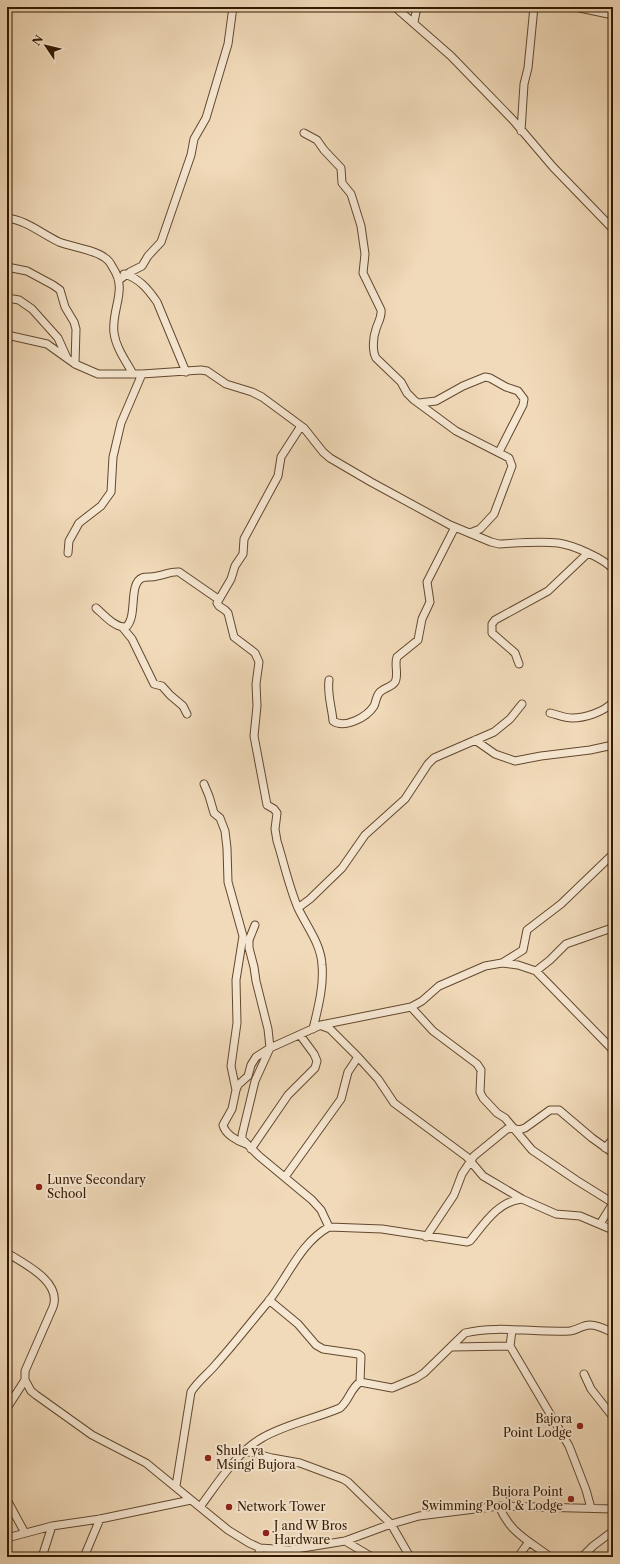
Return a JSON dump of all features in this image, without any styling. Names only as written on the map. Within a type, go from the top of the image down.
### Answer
[{"type":"street","points":[[119,280],[142,266],[148,256],[161,242],[191,155],[194,139],[206,118],[228,44],[233,7]]},
{"type":"street","points":[[396,7],[450,56],[513,120],[521,131],[613,229]]},
{"type":"street","points":[[414,22],[417,7]]},
{"type":"street","points":[[521,131],[524,84],[528,68],[534,7]]},
{"type":"street","points":[[575,7],[613,15]]},
{"type":"street","points":[[304,133],[317,140],[324,150],[340,166],[342,171],[342,183],[351,194],[359,220],[365,254],[363,273],[381,313],[374,335],[374,356],[401,382],[411,397],[456,431],[499,452],[509,458],[512,464],[494,514],[480,529],[470,534]]},
{"type":"street","points":[[7,218],[19,220],[60,242],[106,258],[116,272],[119,280],[120,290],[113,325],[114,334],[118,347],[133,374]]},
{"type":"street","points":[[7,267],[27,271],[54,285],[60,290],[65,307],[74,322],[76,329],[75,364]]},
{"type":"street","points":[[116,272],[140,281],[157,302],[186,372]]},
{"type":"street","points":[[7,298],[19,300],[32,309],[58,338],[68,360]]},
{"type":"street","points":[[7,335],[46,344],[68,360],[98,374],[142,374],[205,370],[226,384],[257,394],[301,426],[330,458],[455,527],[499,544],[559,543],[588,553],[612,564]]},
{"type":"street","points":[[68,553],[69,541],[79,523],[101,506],[111,492],[113,457],[121,423],[142,374]]},
{"type":"street","points":[[420,403],[436,401],[463,386],[485,377],[518,391],[524,399],[523,405],[499,452]]},
{"type":"street","points":[[301,426],[281,457],[278,476],[244,539],[243,554],[235,566],[229,582],[218,599],[218,604],[228,613],[234,637],[255,653],[260,662],[256,687],[257,706],[254,736],[266,804],[277,813],[275,829],[277,840],[298,908],[320,952],[322,966],[320,998],[313,1029]]},
{"type":"street","points":[[329,680],[328,690],[333,721],[337,723],[355,722],[372,708],[380,692],[395,682],[397,657],[418,640],[422,619],[430,602],[426,585],[455,527]]},
{"type":"street","points":[[519,664],[514,653],[492,633],[492,624],[495,620],[548,591],[572,566],[588,553]]},
{"type":"street","points":[[123,628],[132,621],[133,599],[138,580],[143,578],[156,577],[176,572],[218,599]]},
{"type":"street","points":[[96,608],[123,628],[132,639],[154,684],[162,686],[183,706],[187,714]]},
{"type":"street","points":[[550,713],[570,718],[579,717],[604,709],[613,702]]},
{"type":"street","points":[[298,908],[310,899],[342,868],[365,835],[405,799],[428,764],[434,758],[494,732],[510,719],[522,704]]},
{"type":"street","points":[[475,740],[495,754],[515,761],[590,750],[613,745]]},
{"type":"street","points":[[204,784],[211,800],[214,813],[220,818],[225,831],[228,882],[243,936],[236,980],[237,1020],[231,1066],[236,1090],[232,1109],[224,1122],[223,1127],[236,1139],[249,1146]]},
{"type":"street","points":[[502,963],[523,950],[526,934],[530,928],[552,912],[613,854]]},
{"type":"street","points":[[254,925],[249,948],[268,1029],[270,1048],[266,1054],[253,1087],[242,1138],[249,1146],[317,1206],[329,1227]]},
{"type":"street","points":[[536,971],[566,944],[609,929],[613,926]]},
{"type":"street","points":[[236,1090],[248,1074],[255,1059],[270,1048],[321,1025],[411,1007],[422,1001],[439,986],[485,966],[502,963],[518,965],[536,971],[613,1050]]},
{"type":"street","points":[[411,1007],[433,1032],[477,1064],[480,1070],[481,1095],[487,1104],[498,1114],[504,1117],[537,1154],[613,1203],[600,1224]]},
{"type":"street","points":[[321,1025],[330,1029],[358,1057],[378,1079],[394,1103],[467,1157],[483,1176],[522,1199],[556,1214],[580,1216],[613,1230]]},
{"type":"street","points":[[249,1146],[288,1094],[315,1068],[316,1061],[314,1054],[300,1035]]},
{"type":"street","points":[[285,1177],[341,1099],[348,1072],[358,1057]]},
{"type":"street","points":[[426,1237],[454,1195],[462,1174],[474,1156],[504,1131],[513,1128],[519,1130],[525,1128],[550,1110],[559,1110],[613,1153]]},
{"type":"street","points":[[605,1148],[613,1139]]},
{"type":"street","points":[[176,1486],[192,1392],[196,1384],[218,1363],[269,1300],[303,1249],[324,1230],[329,1227],[382,1230],[467,1242],[470,1241],[501,1206],[508,1202],[522,1199]]},
{"type":"street","points":[[7,1253],[46,1280],[52,1288],[55,1301],[27,1364],[25,1380],[7,1408]]},
{"type":"street","points":[[269,1300],[298,1324],[318,1347],[358,1354],[361,1356],[360,1382]]},
{"type":"street","points":[[200,1507],[226,1472],[255,1442],[268,1435],[340,1408],[353,1387],[360,1382],[387,1388],[397,1386],[421,1376],[465,1333],[473,1331],[512,1330],[571,1331],[588,1325],[598,1326],[613,1333]]},
{"type":"street","points":[[512,1330],[510,1346],[569,1446],[586,1490],[591,1508]]},
{"type":"street","points":[[452,1346],[510,1346]]},
{"type":"street","points":[[584,1374],[590,1389],[613,1417]]},
{"type":"street","points":[[25,1380],[31,1391],[92,1435],[146,1463],[228,1530],[260,1548],[290,1550],[345,1541],[391,1524],[419,1516],[499,1506],[613,1509]]},
{"type":"street","points":[[245,1451],[272,1458],[300,1462],[342,1478],[391,1524],[410,1557]]},
{"type":"street","points":[[7,1500],[25,1533]]},
{"type":"street","points":[[7,1538],[52,1526],[191,1500]]},
{"type":"street","points":[[499,1506],[504,1519],[518,1534],[528,1543],[550,1557]]},
{"type":"street","points":[[84,1557],[100,1518]]},
{"type":"street","points":[[42,1557],[52,1526]]},
{"type":"street","points":[[582,1557],[613,1531]]},
{"type":"street","points":[[345,1541],[372,1557]]},
{"type":"street","points":[[518,1557],[528,1543]]},
{"type":"street","points":[[258,1557],[260,1548]]},
{"type":"place","name":"Lunve Secondary School","points":[[39,1187]]},
{"type":"place","name":"Bajora Point Lodge","points":[[580,1426]]},
{"type":"place","name":"Shule ya Msingi Bujora","points":[[208,1458]]},
{"type":"place","name":"Bujora Point Swimming Pool & Lodge","points":[[571,1499]]},
{"type":"place","name":"Network Tower","points":[[229,1507]]},
{"type":"place","name":"J and W Bros Hardware","points":[[266,1533]]}]
